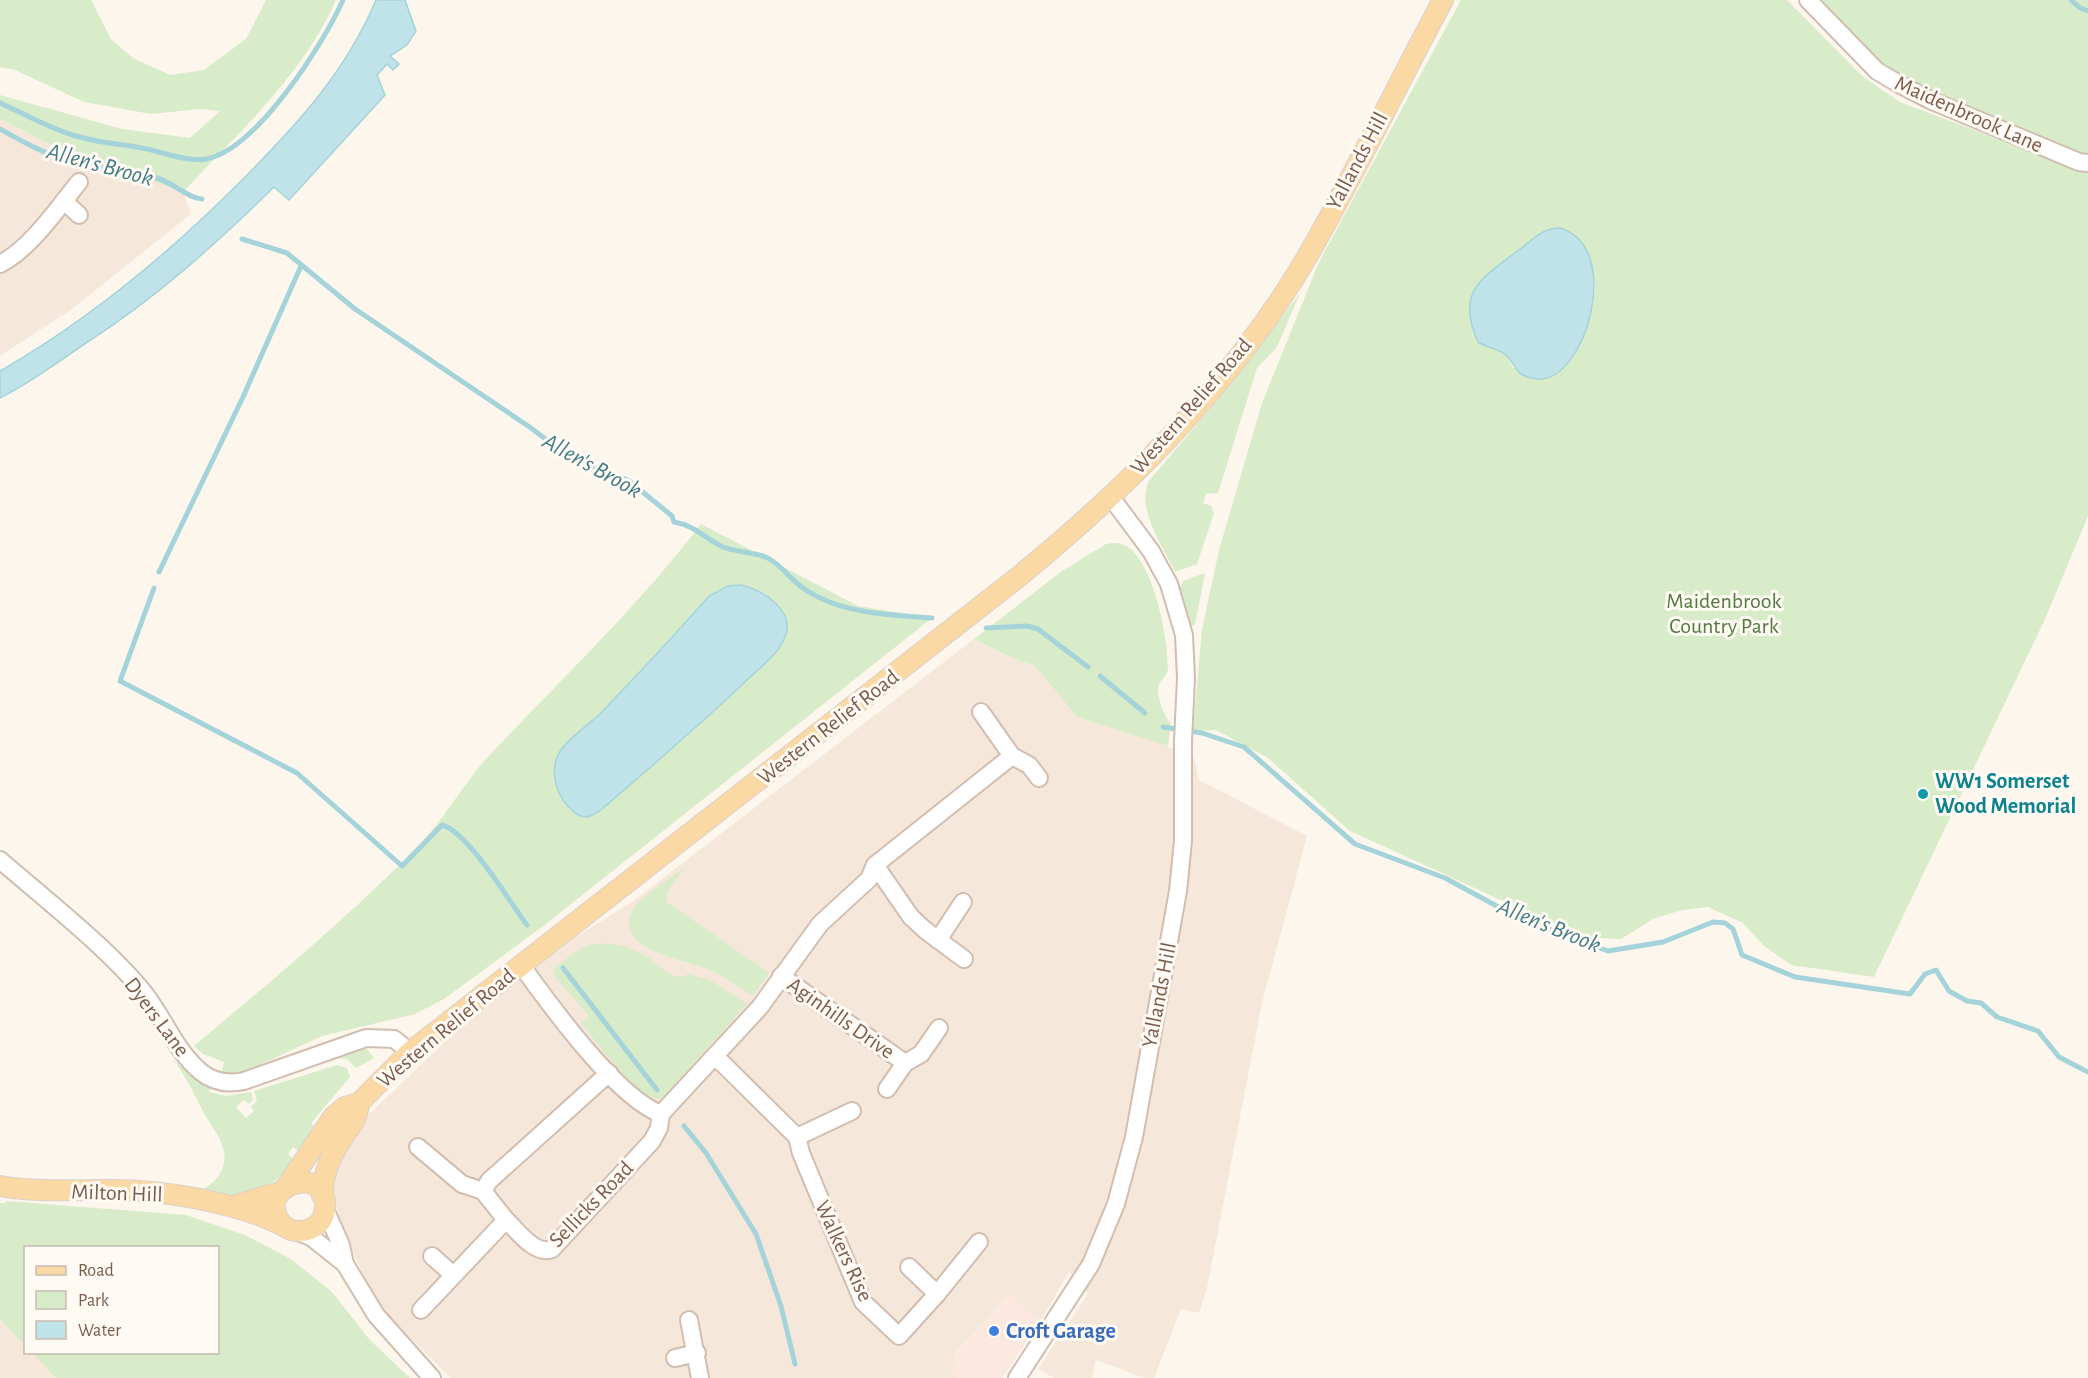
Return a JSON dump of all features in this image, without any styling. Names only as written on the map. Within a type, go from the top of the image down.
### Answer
[{"type":"main road","name":"Yallands Hill","points":[[1266,318],[1306,257],[1443,0]]},
{"type":"main road","name":"Western Relief Road","points":[[284,1189],[334,1116],[345,1107],[359,1103],[410,1052],[945,635],[1067,537],[1170,435],[1217,382],[1266,318]]},
{"type":"main road","name":"Western Relief Road","points":[[324,1202],[325,1172],[338,1144],[358,1116],[359,1103]]},
{"type":"main road","points":[[307,1183],[324,1202],[319,1223],[306,1231],[292,1229],[278,1218],[276,1208],[284,1189],[307,1183]]},
{"type":"main road","name":"Milton Hill","points":[[0,1186],[44,1190],[106,1190],[166,1194],[232,1206],[292,1229]]},
{"type":"main road","name":"Milton Hill","points":[[232,1206],[284,1189]]},
{"type":"street","name":"Maidenbrook Lane","points":[[1808,0],[1877,71],[1899,84],[1930,100],[2079,162],[2088,163]]},
{"type":"street","points":[[0,264],[10,259],[79,182]]},
{"type":"street","points":[[64,201],[79,215]]},
{"type":"street","name":"Yallands Hill","points":[[1017,1378],[1090,1264],[1116,1204],[1134,1137],[1178,891],[1183,841],[1183,730],[1186,678],[1184,635],[1169,584],[1151,551],[1110,496]]},
{"type":"street","points":[[981,712],[1012,756],[1029,765],[1039,778]]},
{"type":"street","name":"Aginhills Drive","points":[[905,1063],[781,976],[820,924],[869,879],[875,865],[1012,756]]},
{"type":"street","name":"Dyers Lane","points":[[0,860],[122,970],[146,995],[175,1045],[208,1077],[229,1083],[244,1081],[366,1038],[394,1039],[410,1052]]},
{"type":"street","points":[[875,865],[912,916],[938,940],[964,959]]},
{"type":"street","points":[[938,940],[963,902]]},
{"type":"street","points":[[521,965],[579,1040],[609,1073],[644,1105],[661,1114]]},
{"type":"street","name":"Sellicks Road","points":[[418,1147],[462,1184],[483,1191],[506,1220],[539,1250],[552,1249],[652,1141],[659,1128],[661,1114],[760,1007],[781,976]]},
{"type":"street","name":"Aginhills Drive","points":[[887,1089],[905,1063],[921,1054],[939,1028]]},
{"type":"street","name":"Walkers Rise","points":[[716,1057],[797,1137],[801,1153],[863,1302],[899,1336],[979,1242]]},
{"type":"street","points":[[483,1191],[505,1165],[609,1073]]},
{"type":"street","points":[[797,1137],[852,1111]]},
{"type":"street","name":"Milton Hill","points":[[324,1202],[341,1245],[345,1264],[376,1315],[432,1378]]},
{"type":"street","points":[[421,1310],[506,1220]]},
{"type":"street","name":"Milton Hill","points":[[292,1229],[310,1237],[345,1264]]},
{"type":"street","points":[[432,1256],[453,1275]]},
{"type":"street","points":[[909,1268],[937,1294]]},
{"type":"street","points":[[688,1320],[697,1353],[700,1378]]},
{"type":"street","points":[[675,1358],[697,1353]]},
{"type":"shaded area","points":[[0,119],[55,147],[183,192],[191,214],[72,309],[0,356]]},
{"type":"shaded area","points":[[974,639],[1017,660],[1034,665],[1077,717],[1162,744],[1194,758],[1199,780],[1307,836],[1262,1003],[1207,1288],[1199,1313],[1181,1309],[1154,1378],[1144,1378],[1096,1360],[1092,1378],[1054,1378],[1038,1369],[1088,1294],[1069,1272],[1040,1322],[1009,1295],[954,1355],[959,1363],[950,1372],[956,1378],[451,1378],[383,1311],[359,1266],[343,1229],[332,1191],[335,1168],[362,1121],[472,1016],[577,936],[632,902]]},
{"type":"shaded area","points":[[1010,1294],[1040,1322],[1002,1378],[956,1378],[950,1372],[959,1363],[954,1356]]},
{"type":"shaded area","points":[[0,1319],[24,1345],[24,1354],[33,1354],[56,1378],[0,1378]]},
{"type":"green space","points":[[0,0],[91,0],[111,39],[133,58],[170,75],[204,70],[246,39],[266,0],[336,0],[306,53],[288,78],[183,192],[55,147],[0,119],[0,95],[122,129],[190,138],[220,111],[200,109],[151,114],[84,102],[15,70],[0,67]]},
{"type":"green space","name":"Maidenbrook Country Park","points":[[1461,0],[1787,0],[1862,76],[1900,102],[2088,173],[2088,516],[2045,619],[1874,977],[1791,965],[1763,945],[1743,923],[1708,907],[1682,910],[1653,919],[1621,939],[1598,938],[1551,923],[1350,831],[1268,758],[1216,730],[1193,731],[1202,630],[1219,550],[1262,403],[1319,262]],"holes":[[[1529,241],[1582,243],[1594,274],[1593,306],[1582,337],[1565,366],[1513,368],[1505,353],[1478,342],[1472,328],[1470,306]]]},
{"type":"green space","points":[[1820,0],[2088,0],[2088,156],[1926,92],[1887,70],[1854,39]]},
{"type":"green space","points":[[1300,293],[1277,347],[1257,368],[1218,493],[1206,494],[1203,503],[1211,506],[1214,513],[1197,564],[1175,572],[1158,540],[1149,516],[1146,505],[1148,482],[1228,388]]},
{"type":"green space","points":[[701,524],[858,606],[932,618],[542,927],[444,999],[415,1014],[322,1036],[240,1074],[222,1072],[224,1062],[203,1054],[194,1046],[280,974],[417,847],[487,758],[624,615]],"holes":[[[700,607],[745,682],[691,733],[595,814],[578,815],[563,800],[554,771],[561,750],[600,714]]]},
{"type":"green space","points":[[1106,544],[1122,544],[1135,553],[1144,566],[1157,601],[1162,620],[1168,669],[1158,689],[1162,708],[1171,723],[1168,746],[1077,717],[1034,665],[1017,660],[974,639],[1062,571]]},
{"type":"green space","points":[[1205,574],[1195,624],[1191,627],[1180,588],[1183,581]]},
{"type":"green space","points":[[685,867],[667,892],[667,902],[769,973],[753,996],[712,971],[654,951],[641,944],[633,935],[629,924],[636,905]]},
{"type":"green space","points":[[594,944],[618,945],[632,949],[646,956],[669,974],[682,977],[688,974],[710,980],[747,1004],[662,1099],[642,1091],[618,1069],[581,1023],[589,1016],[556,978],[553,969],[581,948]]},
{"type":"green space","points":[[367,1049],[374,1058],[356,1068],[347,1059],[331,1058]]},
{"type":"green space","points":[[172,1058],[189,1074],[211,1085],[209,1092],[225,1096],[251,1092],[253,1100],[249,1104],[244,1100],[236,1107],[246,1118],[254,1111],[251,1107],[257,1100],[254,1091],[337,1065],[347,1068],[350,1077],[311,1123],[318,1130],[302,1153],[293,1147],[288,1154],[296,1161],[286,1172],[264,1187],[252,1191],[239,1194],[211,1194],[197,1191],[210,1185],[219,1175],[224,1162],[223,1148],[186,1078]]},
{"type":"green space","points":[[6,1201],[186,1215],[245,1235],[291,1259],[332,1292],[369,1339],[410,1378],[56,1378],[33,1354],[219,1354],[219,1246],[24,1246],[24,1345],[0,1319],[0,1203],[6,1203]]},
{"type":"water","points":[[376,0],[405,0],[416,31],[407,45],[390,56],[399,64],[393,70],[387,64],[377,75],[385,95],[289,200],[274,187],[208,249],[138,307],[45,371],[0,398],[0,371],[65,330],[155,261],[211,211],[279,142],[333,76],[349,52]]},
{"type":"water","points":[[1554,228],[1560,228],[1579,240],[1590,260],[1594,285],[1591,312],[1583,338],[1571,359],[1555,374],[1538,379],[1529,378],[1519,372],[1503,353],[1478,342],[1471,324],[1472,297],[1477,286],[1495,268],[1538,235]]},
{"type":"water","points":[[741,585],[767,597],[775,603],[786,618],[785,637],[778,649],[711,714],[602,809],[589,816],[578,815],[568,807],[557,786],[554,771],[561,750],[600,714],[709,596],[728,586]]},
{"type":"waterway","points":[[0,103],[56,129],[84,138],[184,158],[206,159],[225,151],[246,137],[266,117],[304,68],[343,0]]},
{"type":"waterway","points":[[2071,0],[2080,8],[2088,11]]},
{"type":"waterway","name":"Allen's Brook","points":[[0,129],[53,155],[157,178],[191,196],[202,199]]},
{"type":"waterway","name":"Allen's Brook","points":[[242,239],[287,253],[355,309],[531,428],[570,458],[628,480],[672,516],[674,522],[694,529],[723,547],[768,558],[803,588],[833,603],[865,612],[932,618]]},
{"type":"waterway","points":[[159,572],[243,397],[301,266]]},
{"type":"waterway","points":[[154,588],[120,681],[297,773],[402,866],[442,825],[452,830],[476,853],[527,925]]},
{"type":"waterway","name":"Allen's Brook","points":[[986,628],[1027,626],[1038,629],[1088,667]]},
{"type":"waterway","name":"Allen's Brook","points":[[1100,676],[1145,713]]},
{"type":"waterway","name":"Allen's Brook","points":[[1163,727],[1202,733],[1244,747],[1355,844],[1445,878],[1517,917],[1608,951],[1663,942],[1713,922],[1725,923],[1733,929],[1742,955],[1795,977],[1910,994],[1925,974],[1936,970],[1949,991],[1967,1001],[1981,1003],[1997,1017],[2038,1031],[2059,1057],[2088,1072]]},
{"type":"waterway","points":[[563,968],[657,1090]]},
{"type":"waterway","points":[[684,1126],[706,1153],[756,1234],[781,1306],[795,1364]]},
{"type":"place","name":"WW1 Somerset Wood Memorial","points":[[1923,794]]},
{"type":"place","name":"Croft Garage","points":[[994,1331]]}]
